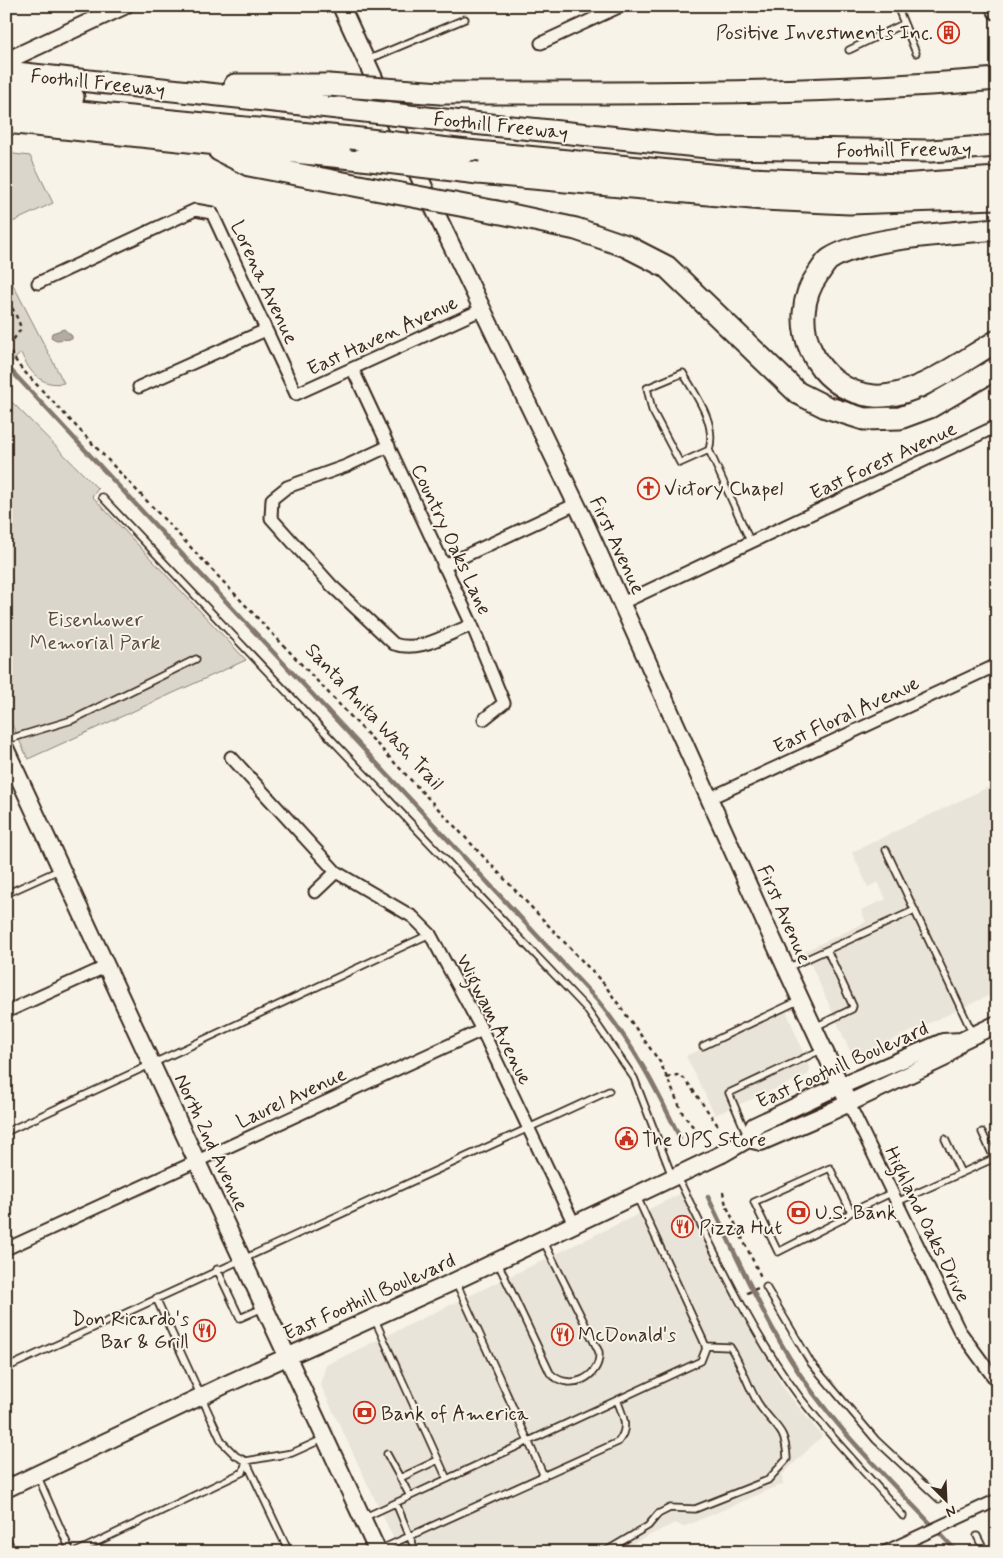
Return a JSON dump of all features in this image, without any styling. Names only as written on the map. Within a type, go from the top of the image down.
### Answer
[{"type":"highway","name":"Foothill Freeway","points":[[6,72],[90,80],[345,124],[460,136],[717,148],[841,151],[931,151],[997,146]]},
{"type":"highway","points":[[126,86],[328,85],[441,93],[617,93],[814,88],[996,79]]},
{"type":"highway","points":[[6,90],[460,136],[752,180],[901,185],[997,178]]},
{"type":"highway","points":[[6,105],[345,124]]},
{"type":"highway","points":[[6,122],[478,173],[763,199],[849,204],[997,198]]},
{"type":"highway","points":[[205,143],[249,165],[497,212],[576,229],[626,246],[666,267],[798,393],[834,410],[864,419],[900,418],[930,407],[997,368]]},
{"type":"highway","points":[[997,229],[857,246],[828,260],[809,287],[804,318],[810,352],[831,379],[851,391],[874,396],[906,393],[997,341]]},
{"type":"main road","points":[[995,6],[997,10]]},
{"type":"street","points":[[6,61],[124,6]]},
{"type":"street","name":"First Avenue","points":[[342,6],[365,61],[622,603],[800,1000],[849,1104]]},
{"type":"street","points":[[541,43],[621,6]]},
{"type":"street","name":"Lorena Avenue","points":[[38,282],[195,210],[212,213],[296,394]]},
{"type":"street","name":"East Haven Avenue","points":[[296,394],[353,370],[483,309]]},
{"type":"street","points":[[139,387],[266,330]]},
{"type":"street","name":"Country Oaks Lane","points":[[353,370],[472,625],[504,703],[484,719]]},
{"type":"street","name":"East Forest Avenue","points":[[622,603],[997,426]]},
{"type":"street","points":[[389,446],[346,466],[287,487],[272,499],[271,518],[331,585],[394,644],[407,648],[424,645],[472,625]]},
{"type":"street","points":[[443,566],[576,504]]},
{"type":"street","name":"East Floral Avenue","points":[[710,798],[997,665]]},
{"type":"street","name":"North 2nd Avenue","points":[[6,750],[10,767],[61,869],[105,966],[198,1160],[324,1438],[378,1552]]},
{"type":"street","name":"Wigwam Avenue","points":[[231,757],[336,872],[413,917],[430,934],[482,1030],[574,1224]]},
{"type":"street","points":[[315,892],[336,872]]},
{"type":"street","points":[[6,1012],[105,966]]},
{"type":"street","name":"East Foothill Boulevard","points":[[6,1489],[201,1396],[374,1318],[677,1176],[748,1139],[754,1126],[943,1042],[967,1037],[997,1024]]},
{"type":"street","name":"Laurel Avenue","points":[[6,1249],[482,1030]]},
{"type":"street","name":"East Foothill Boulevard","points":[[748,1139],[760,1142],[849,1104],[944,1058],[967,1037]]},
{"type":"street","name":"Highland Oaks Drive","points":[[849,1104],[958,1330],[997,1382]]},
{"type":"street","points":[[885,1552],[997,1500]]},
{"type":"lane","points":[[897,6],[916,53]]},
{"type":"lane","points":[[365,61],[465,19]]},
{"type":"lane","points":[[849,50],[903,24]]},
{"type":"lane","points":[[709,450],[680,464],[652,410],[647,388],[684,373],[708,420],[712,440],[709,450],[751,543]]},
{"type":"lane","points":[[102,497],[585,1007],[634,1078],[677,1176],[742,1296],[774,1361],[798,1395],[902,1516]]},
{"type":"lane","points":[[6,740],[72,720],[196,659]]},
{"type":"lane","points":[[886,850],[915,910],[967,1037]]},
{"type":"lane","points":[[6,894],[61,869]]},
{"type":"lane","points":[[786,969],[915,910]]},
{"type":"lane","points":[[6,1132],[430,934]]},
{"type":"lane","points":[[813,1027],[852,1009],[853,1006],[827,950]]},
{"type":"lane","points":[[703,1046],[800,1000]]},
{"type":"lane","points":[[748,1139],[729,1093],[823,1049]]},
{"type":"lane","points":[[6,1368],[217,1269],[608,1091]]},
{"type":"lane","points":[[851,1212],[830,1168],[754,1202],[778,1252],[841,1220],[851,1212],[961,1173],[995,1158],[982,1132]]},
{"type":"lane","points":[[945,1139],[961,1173]]},
{"type":"lane","points":[[362,1519],[701,1361],[705,1354],[705,1346],[636,1195]]},
{"type":"lane","points":[[497,1261],[550,1373],[562,1381],[572,1383],[582,1380],[590,1376],[597,1366],[599,1352],[542,1240]]},
{"type":"lane","points":[[217,1269],[240,1318],[264,1307]]},
{"type":"lane","points":[[456,1280],[544,1476]]},
{"type":"lane","points":[[764,1287],[816,1370],[876,1440],[939,1499]]},
{"type":"lane","points":[[156,1298],[222,1442],[236,1456],[246,1461],[292,1453],[324,1438]]},
{"type":"lane","points":[[374,1318],[447,1479]]},
{"type":"lane","points":[[604,1552],[648,1526],[658,1514],[670,1508],[695,1510],[768,1480],[787,1460],[786,1442],[782,1431],[758,1403],[738,1358],[730,1347],[705,1346]]},
{"type":"lane","points":[[378,1552],[618,1442],[626,1428],[617,1400]]},
{"type":"lane","points":[[387,1454],[410,1496]]},
{"type":"lane","points":[[400,1478],[438,1460]]},
{"type":"lane","points":[[76,1552],[243,1472],[246,1461]]},
{"type":"lane","points":[[246,1461],[289,1552]]},
{"type":"lane","points":[[37,1475],[71,1552]]},
{"type":"lane","points":[[396,1503],[416,1552]]},
{"type":"lane","points":[[6,1536],[13,1552]]},
{"type":"lane","points":[[977,1536],[985,1552]]},
{"type":"path","points":[[6,294],[11,309],[19,320],[21,329],[6,346]]},
{"type":"path","name":"Santa Anita Wash Trail","points":[[6,346],[20,367],[604,984],[642,1033],[660,1062],[683,1114],[694,1128]]},
{"type":"path","points":[[667,1078],[677,1075],[685,1080],[719,1127]]},
{"type":"path","points":[[723,1192],[730,1214],[764,1287],[742,1296]]},
{"type":"shaded area","points":[[64,329],[72,336],[72,339],[56,340],[51,337],[52,333]]},
{"type":"shaded area","points":[[997,783],[997,992],[853,1058],[805,951],[866,922],[861,910],[886,899],[878,882],[868,887],[852,852]]},
{"type":"shaded area","points":[[786,1010],[810,1069],[808,1075],[715,1115],[686,1056]]},
{"type":"shaded area","points":[[682,1193],[782,1386],[822,1436],[782,1475],[783,1484],[683,1527],[675,1523],[615,1552],[400,1552],[320,1384],[326,1365]]},
{"type":"green space","points":[[6,153],[30,156],[53,203],[6,225]]},
{"type":"green space","points":[[6,271],[64,383],[49,383],[37,377],[28,367],[21,353],[6,367]]},
{"type":"green space","name":"Eisenhower Memorial Park","points":[[6,396],[98,489],[92,496],[246,660],[28,759],[6,712]]},
{"type":"waterway","points":[[6,365],[598,1001],[643,1067],[680,1138]]},
{"type":"waterway","points":[[708,1197],[767,1318],[807,1384],[846,1434],[957,1552]]},
{"type":"place","name":"Positive Investments Inc.","points":[[949,32]]},
{"type":"place","name":"Victory Chapel","points":[[648,488]]},
{"type":"place","name":"The UPS Store","points":[[626,1139]]},
{"type":"place","name":"U.S. Bank","points":[[799,1212]]},
{"type":"place","name":"Pizza Hut","points":[[683,1227]]},
{"type":"place","name":"Don Ricardo's Bar & Grill","points":[[205,1330]]},
{"type":"place","name":"McDonald's","points":[[562,1334]]},
{"type":"place","name":"Bank of America","points":[[365,1413]]}]
